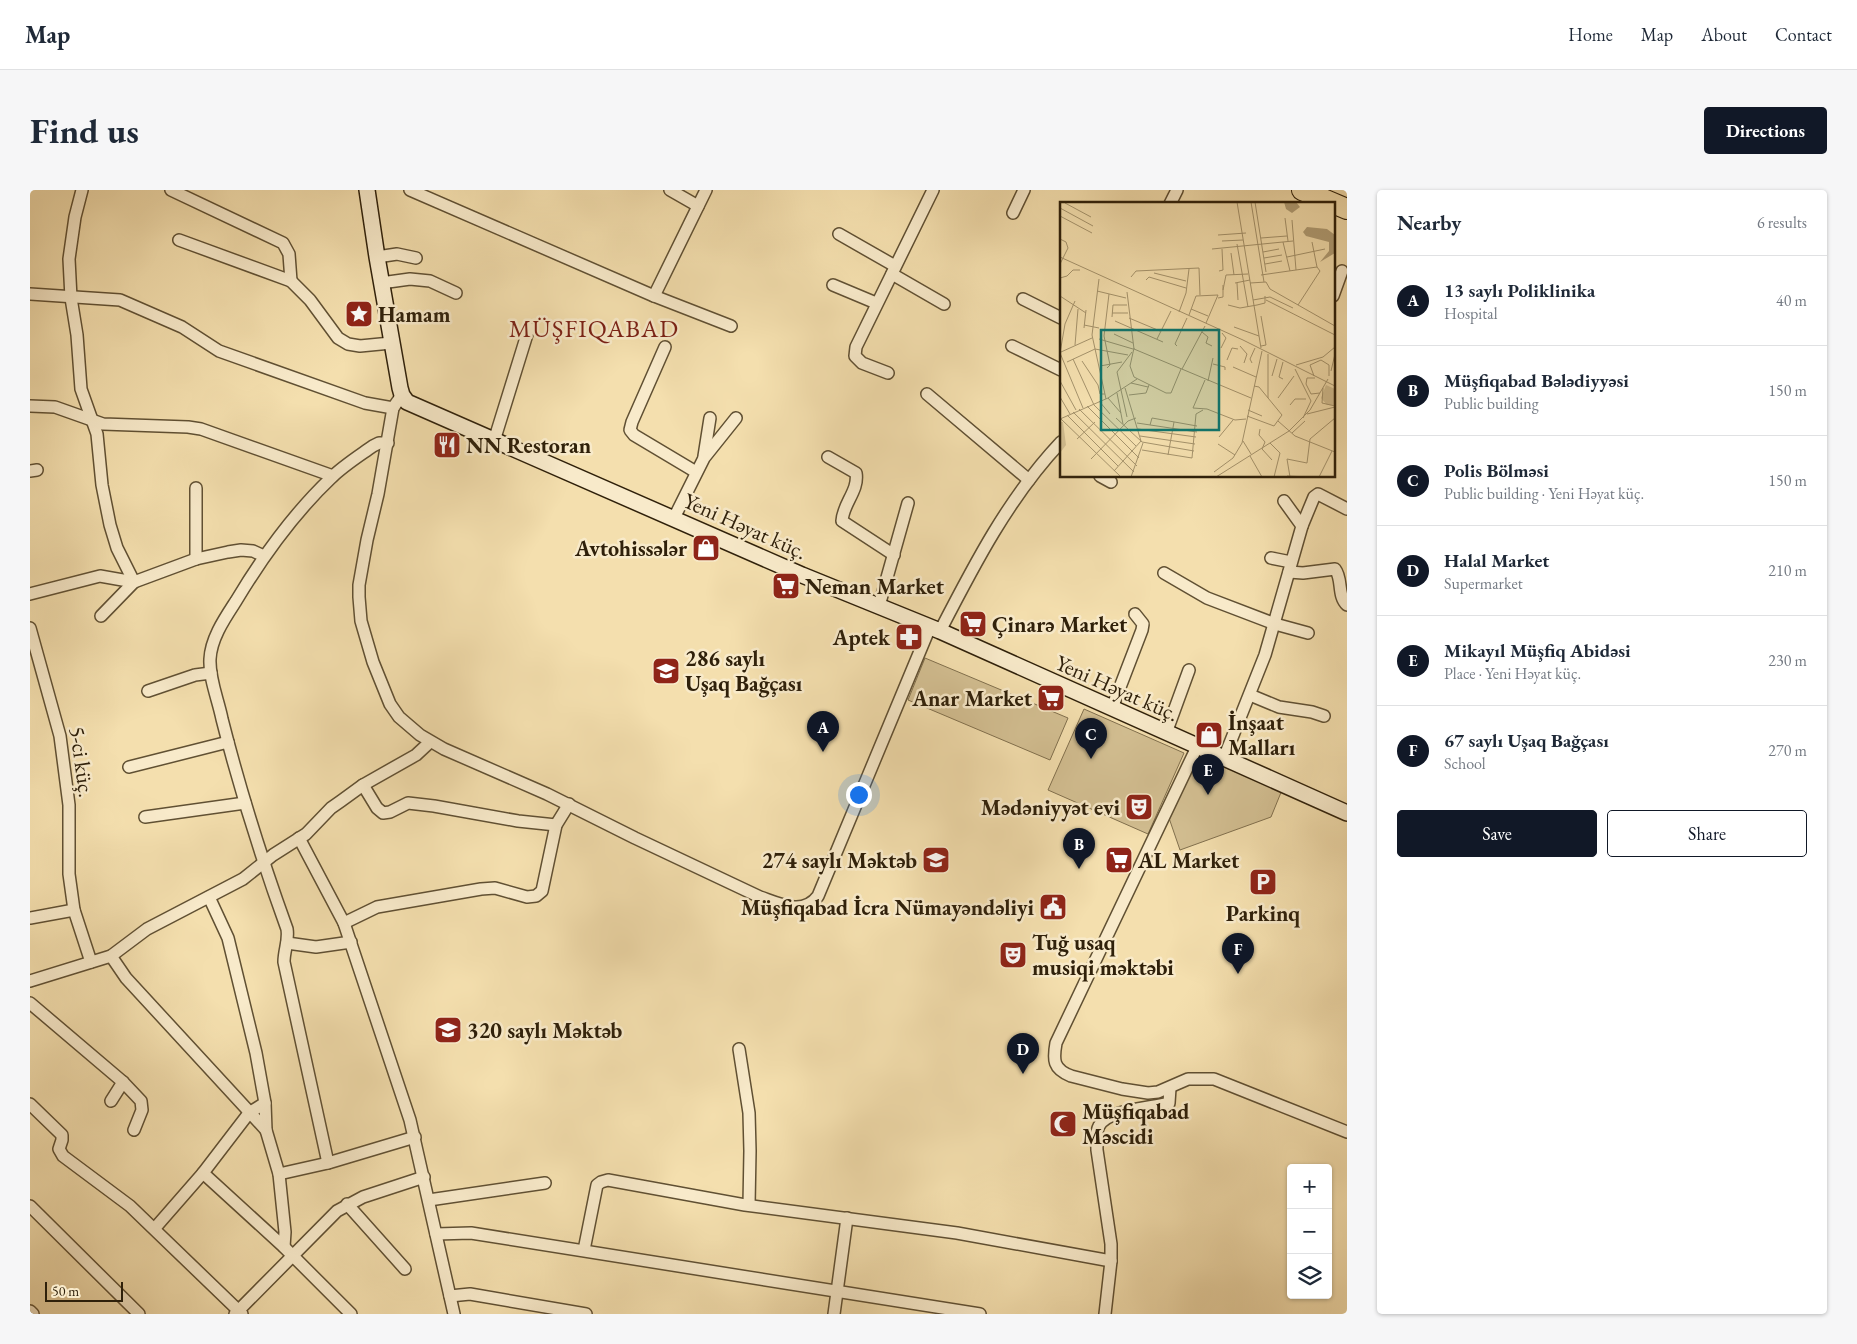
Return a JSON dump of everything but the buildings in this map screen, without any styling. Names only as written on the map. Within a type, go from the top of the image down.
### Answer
[{"type":"highway","points":[[1302,190],[1330,202]]},
{"type":"highway","points":[[1334,204],[1347,209]]},
{"type":"street","points":[[82,190],[75,216],[69,259],[71,298],[77,335],[81,389],[97,434],[102,485],[110,525],[117,548],[134,582]]},
{"type":"street","points":[[171,190],[282,243],[289,254],[291,281]]},
{"type":"street","points":[[367,190],[376,257],[402,395],[393,408],[388,443],[359,585],[359,608],[373,662],[390,704],[400,718],[430,742],[569,804],[635,838],[760,897],[796,907],[812,903],[818,896],[935,629],[976,560],[1029,480],[1056,455]]},
{"type":"street","points":[[410,190],[654,296],[731,326]]},
{"type":"street","points":[[670,190],[698,206]]},
{"type":"street","points":[[654,296],[706,190]]},
{"type":"street","points":[[888,373],[862,363],[855,356],[856,347],[933,190]]},
{"type":"street","points":[[1013,213],[1024,190]]},
{"type":"street","points":[[1171,202],[1177,190]]},
{"type":"street","points":[[839,234],[944,304]]},
{"type":"street","points":[[179,240],[291,281],[310,300],[338,338],[348,344],[360,346],[391,342]]},
{"type":"street","points":[[376,257],[397,254],[416,258]]},
{"type":"street","points":[[1334,293],[1341,271]]},
{"type":"street","points":[[381,283],[410,279],[430,281],[456,293]]},
{"type":"street","points":[[833,285],[876,303]]},
{"type":"street","points":[[30,294],[120,300],[182,327],[219,350],[365,403],[393,408]]},
{"type":"street","points":[[1022,299],[1060,318]]},
{"type":"street","points":[[494,440],[529,328]]},
{"type":"street","points":[[1012,346],[1060,370]]},
{"type":"street","points":[[665,347],[630,430],[634,435],[696,472]]},
{"type":"street","points":[[927,394],[1029,480]]},
{"type":"street","name":"Yeni Həyat küç.","points":[[402,395],[407,402],[415,406],[802,574],[935,629],[1347,813]]},
{"type":"street","points":[[30,406],[55,407],[92,421],[116,425],[188,426],[201,429],[333,476]]},
{"type":"street","points":[[704,458],[710,418]]},
{"type":"street","points":[[674,518],[704,458],[736,418]]},
{"type":"street","points":[[328,1162],[284,962],[287,929],[263,863],[245,803],[211,673],[210,658],[219,630],[264,556],[300,510],[333,476],[373,446],[379,443],[388,443]]},
{"type":"street","points":[[828,457],[856,473],[857,482],[842,514],[842,521],[894,555]]},
{"type":"street","points":[[1104,478],[1111,482]]},
{"type":"street","points":[[196,488],[196,559]]},
{"type":"street","points":[[1224,758],[1265,656],[1302,526],[1314,497],[1318,494],[1347,509]]},
{"type":"street","points":[[1284,501],[1302,526]]},
{"type":"street","points":[[880,606],[908,503]]},
{"type":"street","points":[[101,616],[134,582],[196,559],[241,550],[264,556]]},
{"type":"street","points":[[1271,558],[1303,573],[1335,569],[1338,573],[1342,601],[1347,605]]},
{"type":"street","points":[[1164,573],[1207,598],[1275,624],[1308,634]]},
{"type":"street","points":[[30,594],[100,576],[134,582]]},
{"type":"street","points":[[1112,708],[1142,630],[1143,624],[1135,614]]},
{"type":"street","name":"5-ci küç.","points":[[30,628],[62,745],[69,805],[69,874],[74,910],[91,962]]},
{"type":"street","points":[[1166,733],[1189,670]]},
{"type":"street","points":[[148,691],[195,676],[211,673]]},
{"type":"street","points":[[1250,695],[1279,707],[1312,712],[1324,716]]},
{"type":"street","points":[[129,767],[228,742]]},
{"type":"street","points":[[30,981],[111,956],[147,930],[174,914],[243,879],[300,838],[331,808],[363,785],[416,755],[430,742]]},
{"type":"street","points":[[1197,747],[1056,1043],[1053,1055],[1058,1069],[1071,1076],[1136,1092],[1158,1092],[1188,1079],[1214,1079],[1347,1132]]},
{"type":"street","points":[[363,785],[377,808],[383,813],[390,812],[408,803],[518,821],[556,825]]},
{"type":"street","points":[[144,817],[245,803]]},
{"type":"street","points":[[344,923],[376,907],[481,889],[495,888],[527,896],[536,896],[542,891],[556,825],[569,804]]},
{"type":"street","points":[[300,838],[344,923],[415,1137],[454,1314]]},
{"type":"street","points":[[209,897],[228,938],[256,1053],[265,1103],[266,1130],[279,1174],[285,1232],[284,1247]]},
{"type":"street","points":[[30,918],[74,910]]},
{"type":"street","points":[[287,944],[316,947],[351,942]]},
{"type":"street","points":[[111,956],[126,978],[266,1130]]},
{"type":"street","points":[[30,1003],[123,1082],[141,1101],[142,1110],[134,1130]]},
{"type":"street","points":[[739,1049],[749,1113],[749,1205]]},
{"type":"street","points":[[111,1101],[123,1082]]},
{"type":"street","points":[[1105,1314],[1111,1244],[1097,1150],[1096,1137],[1099,1126],[1106,1118],[1115,1114],[1169,1103],[1170,1088]]},
{"type":"street","points":[[155,1228],[203,1173],[249,1112],[265,1103]]},
{"type":"street","points":[[30,1104],[62,1134],[59,1149],[62,1156],[109,1189],[155,1228],[239,1313],[337,1211],[363,1197],[424,1177]]},
{"type":"street","points":[[279,1174],[415,1137]]},
{"type":"street","points":[[203,1173],[284,1247],[351,1314]]},
{"type":"street","points":[[584,1250],[597,1185],[608,1180],[749,1205],[958,1233],[1111,1261]]},
{"type":"street","points":[[429,1200],[545,1183]]},
{"type":"street","points":[[347,1204],[405,1269]]},
{"type":"street","points":[[30,1206],[139,1314]]},
{"type":"street","points":[[834,1314],[847,1218]]},
{"type":"street","points":[[436,1234],[471,1233],[980,1314]]},
{"type":"street","points":[[450,1296],[470,1294],[571,1313],[586,1314]]},
{"type":"street","points":[[30,1311],[33,1314]]},
{"type":"shaded area","points":[[925,658],[1068,718],[1050,760],[908,700]]},
{"type":"shaded area","points":[[1084,709],[1184,753],[1148,834],[1048,790]]},
{"type":"shaded area","points":[[1196,754],[1282,790],[1271,817],[1180,850],[1169,818]]},
{"type":"place","name":"Hamam","points":[[359,314]]},
{"type":"place","name":"NN Restoran","points":[[447,445]]},
{"type":"place","name":"Avtohissələr","points":[[706,548]]},
{"type":"place","name":"Neman Market","points":[[786,586]]},
{"type":"place","name":"Çinarə Market","points":[[973,624]]},
{"type":"place","name":"Aptek","points":[[909,637]]},
{"type":"place","name":"286 saylı Uşaq Bağçası","points":[[666,671]]},
{"type":"place","name":"Anar Market","points":[[1051,698]]},
{"type":"place","name":"İnşaat Malları","points":[[1209,735]]},
{"type":"place","name":"13 saylı Poliklinika","points":[[823,752]]},
{"type":"place","name":"Polis Bölməsi","points":[[1091,759]]},
{"type":"place","name":"Mikayıl Müşfiq Abidəsi","points":[[1208,795]]},
{"type":"place","name":"Mədəniyyət evi","points":[[1139,807]]},
{"type":"place","name":"274 saylı Məktəb","points":[[936,860]]},
{"type":"place","name":"AL Market","points":[[1119,860]]},
{"type":"place","name":"Müşfiqabad Bələdiyyəsi","points":[[1079,869]]},
{"type":"place","name":"Parkinq","points":[[1263,882]]},
{"type":"place","name":"Müşfiqabad İcra Nümayəndəliyi","points":[[1053,907]]},
{"type":"place","name":"Tuğ usaq musiqi məktəbi","points":[[1013,955]]},
{"type":"place","name":"67 saylı Uşaq Bağçası","points":[[1238,974]]},
{"type":"place","name":"320 saylı Məktəb","points":[[448,1030]]},
{"type":"place","name":"Halal Market","points":[[1023,1074]]},
{"type":"place","name":"Müşfiqabad Məscidi","points":[[1063,1124]]},
{"type":"district","name":"MÜŞFIQABAD","points":[[594,328]]}]
